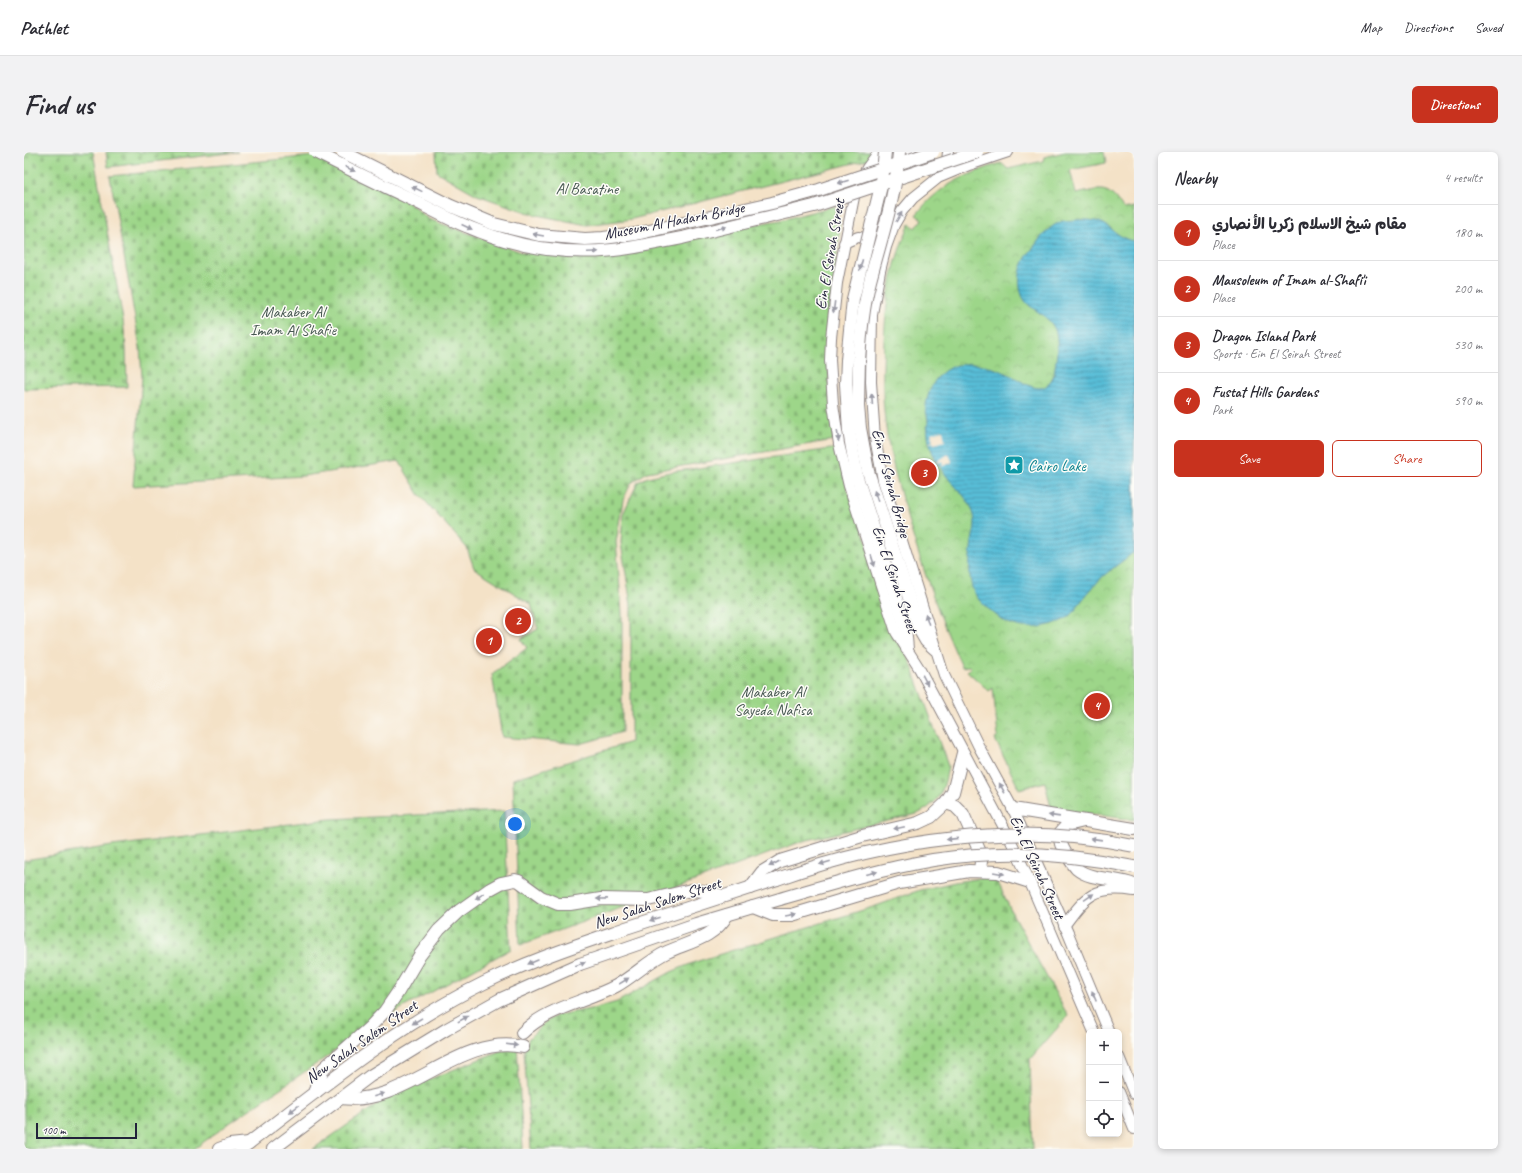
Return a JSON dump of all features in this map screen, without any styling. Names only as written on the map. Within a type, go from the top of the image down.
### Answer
[{"type":"highway","name":"Museum Al Hadarh Bridge","points":[[315,152],[455,221],[483,233],[527,246],[588,252],[635,247],[791,212],[833,200],[977,152]]},
{"type":"highway","name":"Museum Al Hadarh Bridge","points":[[343,152],[451,206],[487,221],[524,232],[570,238],[603,238],[653,231],[772,203],[933,152]]},
{"type":"highway","name":"Ein El Seirah Bridge","points":[[885,152],[882,182],[858,279],[850,319],[846,376],[847,409],[850,444],[857,477],[905,626],[907,649]]},
{"type":"highway","name":"Ein El Seirah Bridge","points":[[898,152],[898,165],[891,203],[870,281],[862,319],[858,406],[863,448],[874,492],[919,629],[926,641],[935,648]]},
{"type":"highway","points":[[872,172],[882,165],[910,152]]},
{"type":"highway","points":[[750,888],[762,872],[780,861],[862,836],[918,823],[931,817],[946,803],[955,785],[963,753]]},
{"type":"highway","points":[[946,803],[955,806],[963,814],[980,852],[980,871]]},
{"type":"highway","points":[[1014,809],[1134,829]]},
{"type":"highway","points":[[1084,821],[1067,825],[1060,834],[1061,845],[1073,864],[1086,874],[1122,881],[1134,885]]},
{"type":"highway","name":"New Salah Salem Street","points":[[245,1146],[358,1060],[415,1022],[484,983],[574,946],[824,864],[878,850],[920,842],[962,837],[1026,835],[1070,836],[1134,846]]},
{"type":"highway","name":"New Salah Salem Street","points":[[273,1149],[370,1076],[456,1023],[525,988],[580,964],[696,924],[883,870],[957,857],[1004,854],[1052,855],[1101,860],[1134,867]]},
{"type":"highway","points":[[754,908],[773,915],[792,915],[899,883],[938,876],[980,871],[1002,873],[1030,882]]},
{"type":"highway","points":[[316,1092],[318,1080],[324,1068],[369,1028],[385,1011],[420,955],[439,930],[469,903],[501,883],[515,880],[519,881],[546,900],[564,904],[601,899],[648,900],[690,890],[704,891],[724,896]]},
{"type":"highway","points":[[522,1033],[534,1022],[548,1014],[608,990],[626,980],[657,958],[712,933],[721,925],[727,915]]},
{"type":"highway","points":[[340,1098],[358,1099],[381,1095],[462,1056],[485,1047],[504,1044],[522,1046]]},
{"type":"highway","points":[[219,1149],[230,1145],[245,1146]]},
{"type":"main road","name":"Ein El Seirah Street","points":[[881,152],[874,158],[859,182],[854,196],[844,243],[831,338],[830,360],[834,404],[839,444],[849,486],[896,632],[918,668],[999,817],[1030,882],[1093,1029]]},
{"type":"main road","points":[[938,178],[948,161],[948,152]]},
{"type":"main road","points":[[938,178],[969,165],[1008,152]]},
{"type":"main road","name":"Ein El Seirah Street","points":[[938,178],[926,187],[902,211],[894,225],[886,246],[875,292],[871,335],[871,382],[875,438],[883,480],[944,675],[979,747],[1014,809],[1107,1029]]},
{"type":"main road","points":[[844,243],[851,239],[866,237],[874,239],[886,246]]},
{"type":"main road","points":[[831,338],[838,343],[852,344],[865,340],[871,335]]},
{"type":"main road","points":[[1064,926],[1082,902],[1092,894],[1108,889],[1134,891]]},
{"type":"main road","points":[[1122,1064],[1134,1094]]},
{"type":"main road","points":[[1122,1099],[1134,1129]]},
{"type":"green space","points":[[24,152],[93,152],[123,320],[126,348],[127,387],[24,389]]},
{"type":"green space","points":[[106,152],[238,152],[108,167]]},
{"type":"green space","name":"Al Basatine","points":[[436,152],[875,152],[874,158],[632,219],[587,225],[532,214],[477,195],[437,172]]},
{"type":"green space","name":"Cairo Lake","points":[[1065,152],[1104,152],[1106,163],[1070,170],[1076,194],[1103,190],[1113,195],[1123,209],[1134,207],[1134,820],[1051,808],[1045,782],[1019,789],[995,739],[998,737],[993,688],[989,691],[967,671],[971,668],[969,666],[962,667],[932,594],[908,520],[890,452],[885,425],[883,358],[888,296],[894,266],[910,224],[916,228],[922,219],[916,215],[925,204],[934,195],[954,182],[1001,163],[1008,169],[1043,161],[1044,157]]},
{"type":"green space","name":"Makaber Al Imam Al Shafie","points":[[314,156],[410,203],[428,219],[521,252],[569,255],[781,220],[835,206],[840,222],[839,240],[826,334],[834,440],[647,472],[631,483],[623,500],[616,542],[622,613],[622,732],[580,744],[502,737],[492,674],[527,648],[521,639],[538,629],[531,604],[474,568],[467,548],[419,494],[399,461],[303,476],[133,486],[142,377],[140,347],[110,176]]},
{"type":"green space","name":"Makaber Al Sayeda Nafisa","points":[[838,448],[847,487],[948,766],[945,782],[940,795],[925,810],[917,814],[803,841],[520,945],[513,779],[631,742],[631,605],[621,543],[623,514],[638,482],[648,477],[670,472]]},
{"type":"green space","points":[[504,811],[511,949],[382,1019],[194,1149],[24,1149],[24,860],[112,846],[330,819]]},
{"type":"green space","points":[[995,876],[1013,915],[1068,1016],[1030,1059],[1033,1149],[531,1149],[524,1050],[529,1038],[545,1022],[558,1015],[596,1008],[617,1002],[671,972],[695,962],[876,906],[920,890],[955,882]]},
{"type":"green space","points":[[517,1044],[523,1149],[313,1149],[379,1103],[398,1092]]},
{"type":"water","points":[[1084,220],[1100,222],[1108,226],[1122,237],[1134,241],[1134,552],[1101,578],[1073,613],[1068,617],[1060,622],[1045,626],[1023,627],[1016,626],[1002,620],[982,603],[974,592],[970,578],[970,563],[975,526],[974,517],[969,503],[945,474],[932,452],[929,441],[926,407],[930,389],[937,378],[946,370],[956,366],[968,364],[981,365],[1008,374],[1035,388],[1045,387],[1051,382],[1054,374],[1057,353],[1056,332],[1048,320],[1026,302],[1021,292],[1019,280],[1021,269],[1025,260],[1039,240],[1054,225],[1063,221]]},
{"type":"pier","points":[[943,430],[945,441],[934,444],[933,442],[929,442],[933,441],[932,437],[928,438],[932,436],[931,433]]},
{"type":"pier","points":[[949,455],[952,461],[951,463],[940,467],[943,464],[942,461],[938,463],[938,461]]},
{"type":"place","name":"Cairo Lake","points":[[1014,465]]},
{"type":"place","name":"Dragon Island Park","points":[[924,473]]},
{"type":"place","name":"Mausoleum of Imam al-Shafi'i","points":[[518,621]]},
{"type":"place","name":"مقام شيخ الاسلام زكريا الأنصاري","points":[[489,641]]},
{"type":"place","name":"Fustat Hills Gardens","points":[[1097,706]]}]
